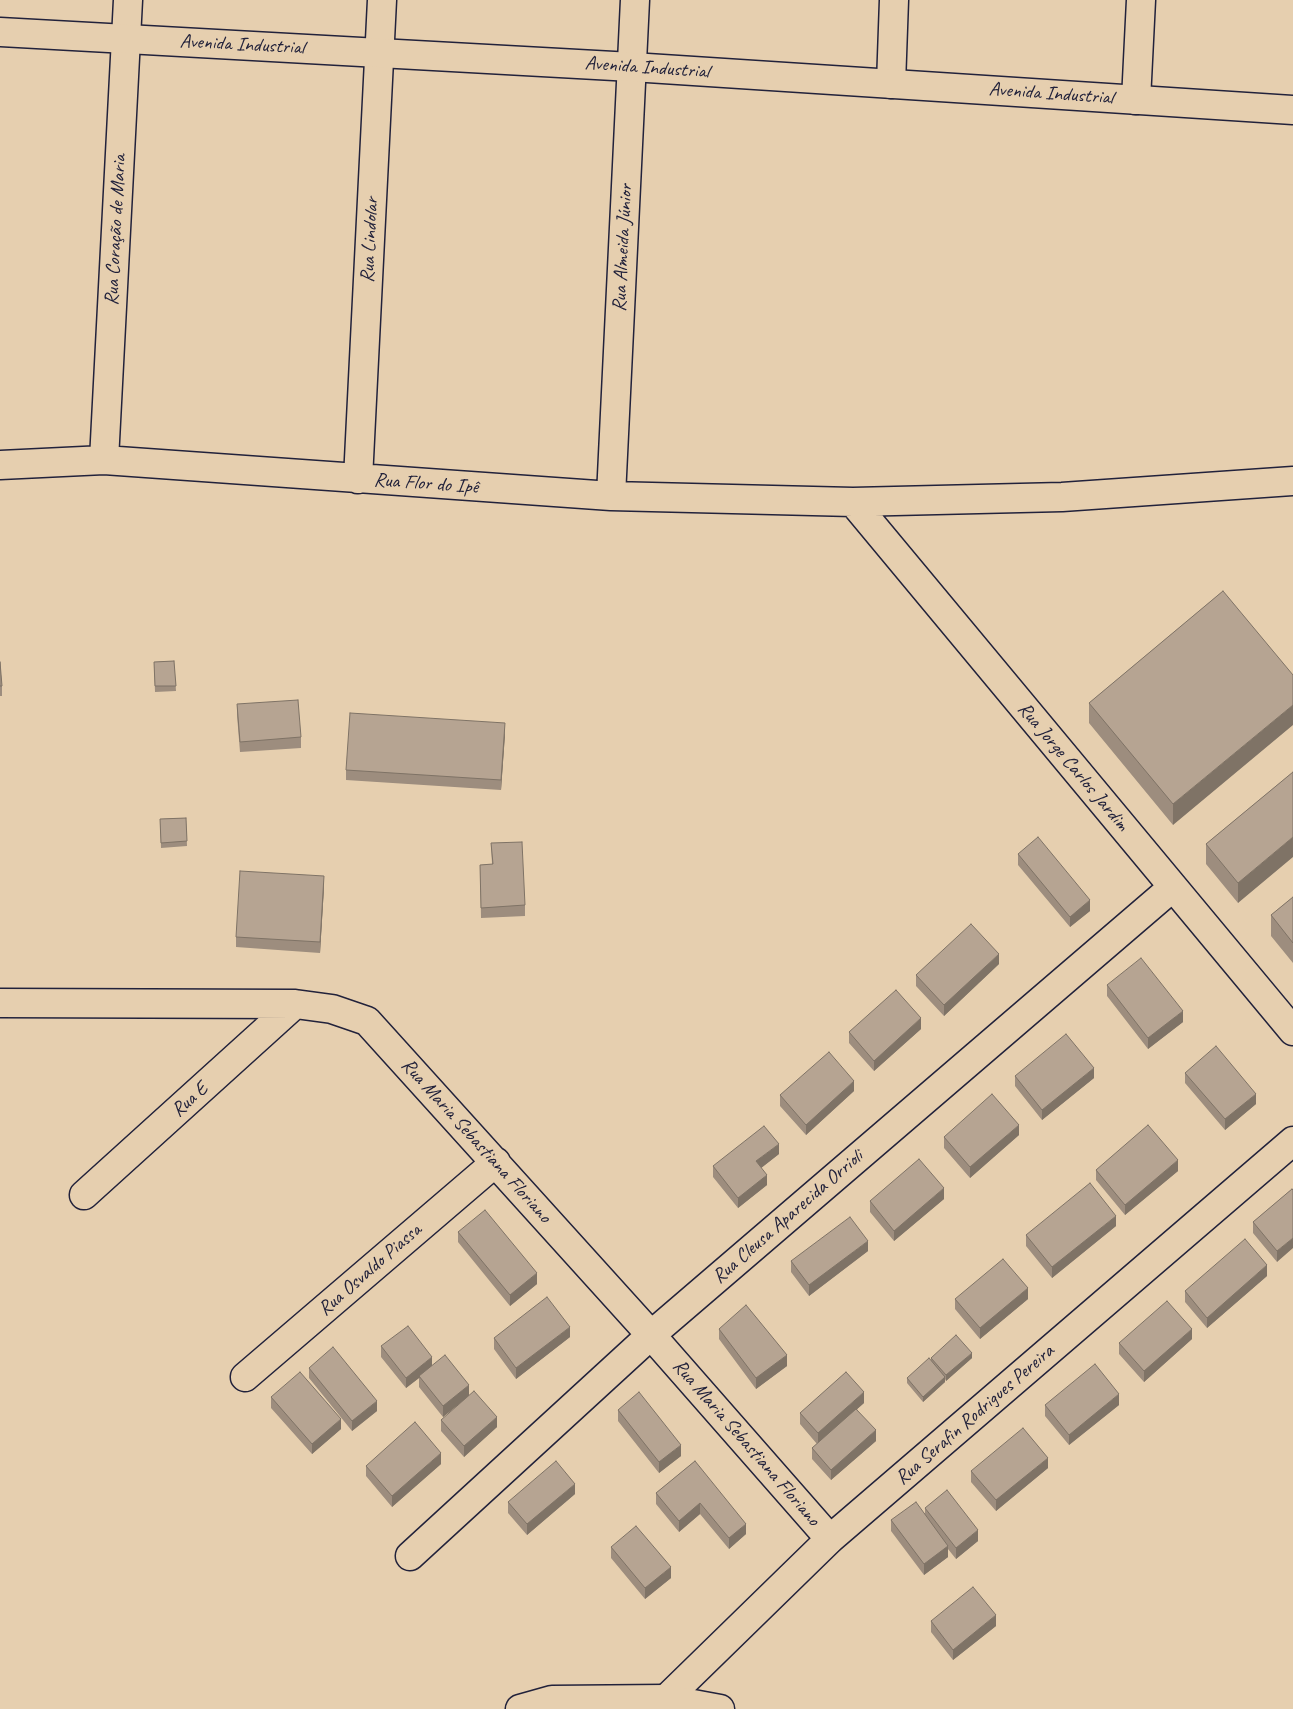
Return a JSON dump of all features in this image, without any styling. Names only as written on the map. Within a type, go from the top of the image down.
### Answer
[{"type":"street","name":"Rua Coração de Maria","points":[[104,460],[128,0]]},
{"type":"street","name":"Rua Lindolar","points":[[358,479],[382,0]]},
{"type":"street","name":"Rua Almeida Júnior","points":[[611,496],[635,0]]},
{"type":"street","points":[[890,84],[894,0]]},
{"type":"street","points":[[1136,100],[1141,0]]},
{"type":"street","name":"Avenida Industrial","points":[[0,32],[632,67],[1293,110]]},
{"type":"street","name":"Rua Flor do Ipê","points":[[0,465],[104,460],[611,496],[853,502],[1062,497],[1293,481]]},
{"type":"street","name":"Rua Jorge Carlos Jardim","points":[[853,502],[1293,1031]]},
{"type":"street","name":"Rua Cleusa Aparecida Orrioli","points":[[410,1556],[651,1335],[1173,887]]},
{"type":"street","name":"Rua Maria Sebastiana Floriano","points":[[0,1004],[296,1004],[332,1009],[367,1021],[651,1335],[830,1539]]},
{"type":"street","name":"Rua E","points":[[84,1195],[296,1004]]},
{"type":"street","name":"Rua Serafin Rodrigues Pereira","points":[[666,1700],[830,1539],[1293,1141]]},
{"type":"street","name":"Rua Osvaldo Piassa","points":[[245,1377],[496,1162]]},
{"type":"street","points":[[520,1709],[552,1700],[666,1700],[720,1709]]},
{"type":"building","points":[[1223,591],[1293,675],[1293,705],[1173,804],[1089,703]]},
{"type":"building","points":[[174,661],[176,686],[155,686],[154,662]]},
{"type":"building","points":[[0,662],[2,686],[0,686]]},
{"type":"building","points":[[298,700],[301,737],[240,742],[237,704]]},
{"type":"building","points":[[350,713],[505,723],[501,780],[346,770]]},
{"type":"building","points":[[1293,772],[1293,837],[1238,883],[1206,844]]},
{"type":"building","points":[[186,818],[187,841],[161,843],[160,819]]},
{"type":"building","points":[[1038,837],[1090,900],[1070,917],[1018,854]]},
{"type":"building","points":[[522,842],[525,905],[481,908],[480,865],[493,864],[491,843]]},
{"type":"building","points":[[240,871],[324,876],[320,942],[236,937]]},
{"type":"building","points":[[1293,897],[1293,943],[1271,915]]},
{"type":"building","points":[[971,924],[999,954],[944,1005],[916,975]]},
{"type":"building","points":[[1141,958],[1183,1011],[1148,1038],[1107,985]]},
{"type":"building","points":[[896,990],[921,1018],[874,1061],[849,1032]]},
{"type":"building","points":[[1066,1034],[1094,1068],[1042,1110],[1015,1076]]},
{"type":"building","points":[[1216,1046],[1256,1094],[1225,1119],[1185,1073]]},
{"type":"building","points":[[829,1052],[854,1081],[806,1125],[780,1095]]},
{"type":"building","points":[[992,1094],[1019,1125],[970,1167],[944,1137]]},
{"type":"building","points":[[1148,1125],[1178,1160],[1125,1205],[1096,1170]]},
{"type":"building","points":[[764,1126],[779,1144],[756,1161],[767,1175],[738,1198],[713,1166]]},
{"type":"building","points":[[919,1159],[944,1188],[894,1231],[870,1201]]},
{"type":"building","points":[[1090,1183],[1116,1216],[1052,1267],[1026,1235]]},
{"type":"building","points":[[1292,1189],[1293,1238],[1277,1251],[1253,1222]]},
{"type":"building","points":[[485,1210],[537,1273],[510,1295],[458,1232]]},
{"type":"building","points":[[850,1217],[868,1241],[809,1285],[791,1261]]},
{"type":"building","points":[[1245,1239],[1267,1265],[1207,1318],[1185,1291]]},
{"type":"building","points":[[1003,1259],[1028,1288],[980,1328],[955,1299]]},
{"type":"building","points":[[547,1297],[570,1327],[516,1368],[494,1338]]},
{"type":"building","points":[[1167,1301],[1192,1329],[1144,1371],[1119,1343]]},
{"type":"building","points":[[746,1305],[787,1355],[756,1378],[719,1329]]},
{"type":"building","points":[[408,1326],[432,1357],[406,1378],[381,1346]]},
{"type":"building","points":[[956,1335],[972,1353],[946,1375],[931,1358]]},
{"type":"building","points":[[333,1347],[377,1401],[352,1421],[309,1368]]},
{"type":"building","points":[[445,1355],[469,1385],[443,1406],[419,1376]]},
{"type":"building","points":[[929,1358],[945,1377],[923,1397],[907,1378]]},
{"type":"building","points":[[1095,1364],[1119,1394],[1069,1435],[1045,1405]]},
{"type":"building","points":[[300,1372],[341,1419],[312,1444],[271,1397]]},
{"type":"building","points":[[846,1372],[864,1392],[818,1433],[800,1413]]},
{"type":"building","points":[[474,1391],[497,1417],[464,1446],[441,1420]]},
{"type":"building","points":[[639,1392],[681,1445],[659,1462],[618,1410]]},
{"type":"building","points":[[856,1409],[876,1430],[831,1470],[812,1448]]},
{"type":"building","points":[[415,1422],[441,1453],[392,1496],[366,1466]]},
{"type":"building","points":[[1023,1428],[1048,1458],[996,1500],[971,1471]]},
{"type":"building","points":[[556,1461],[575,1484],[527,1524],[508,1502]]},
{"type":"building","points":[[695,1461],[746,1524],[729,1538],[700,1503],[679,1521],[656,1493]]},
{"type":"building","points":[[947,1490],[978,1530],[956,1548],[925,1508]]},
{"type":"building","points":[[916,1502],[948,1546],[924,1564],[891,1520]]},
{"type":"building","points":[[636,1526],[671,1567],[645,1588],[611,1547]]},
{"type":"building","points":[[973,1587],[996,1615],[953,1650],[931,1621]]}]
